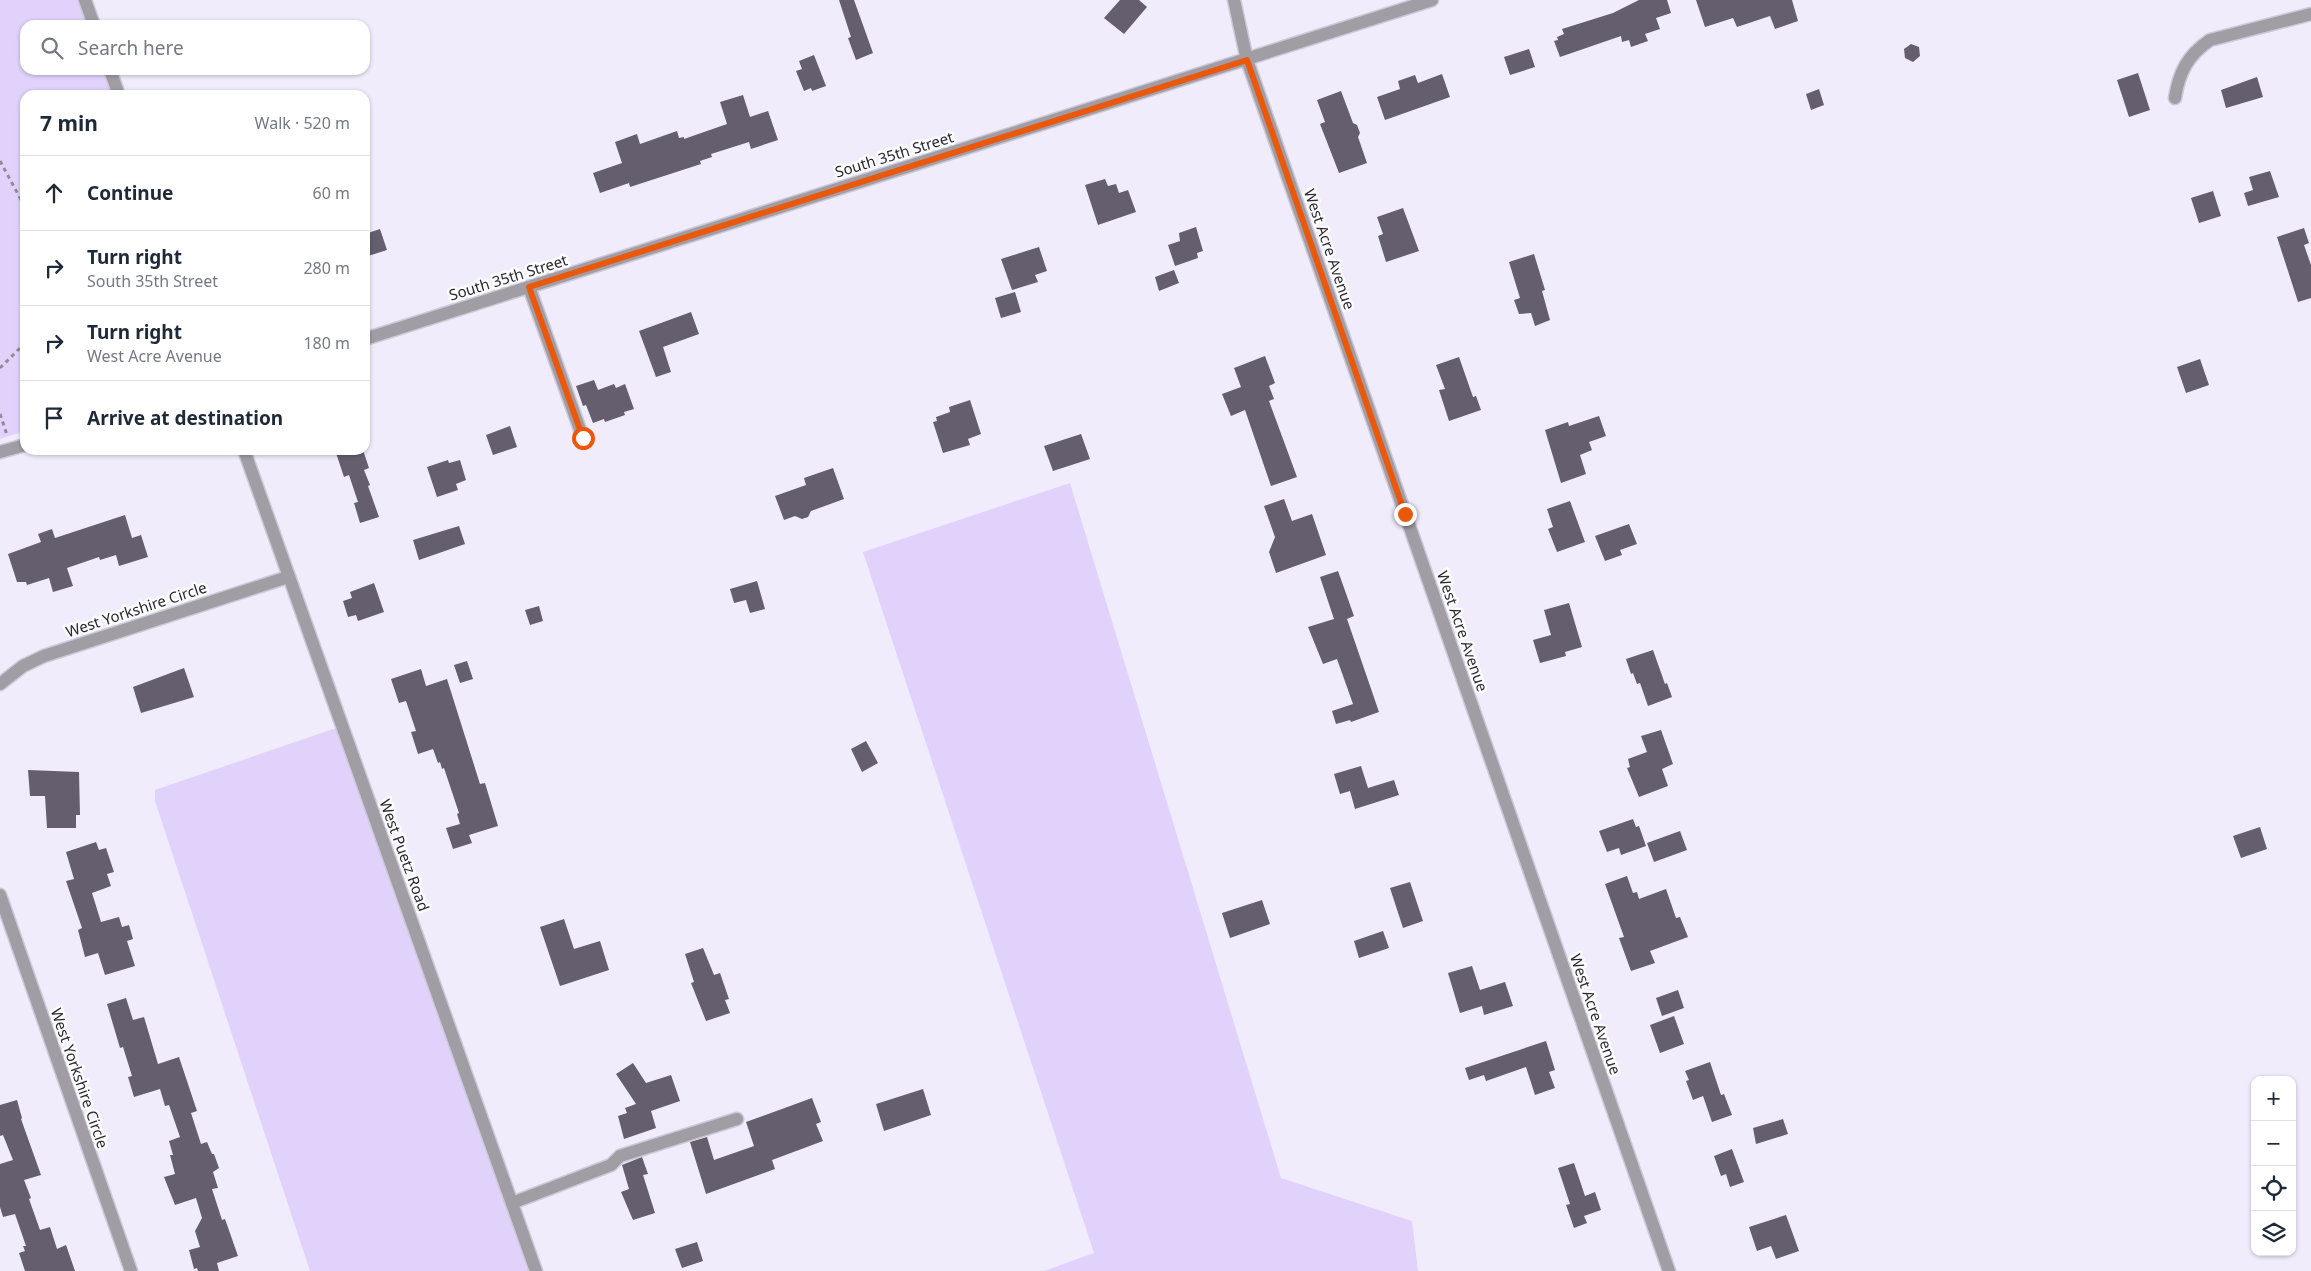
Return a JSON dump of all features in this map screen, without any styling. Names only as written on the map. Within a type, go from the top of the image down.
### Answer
[{"type":"street","points":[[85,0],[92,20]]},
{"type":"street","name":"West Acre Avenue","points":[[1234,0],[1247,60],[1669,1271]]},
{"type":"street","name":"South 35th Street","points":[[370,337],[1432,0]]},
{"type":"street","points":[[2175,98],[2178,78],[2189,60],[2200,47],[2210,40],[2311,14]]},
{"type":"street","points":[[112,75],[117,90]]},
{"type":"street","points":[[529,287],[583,438]]},
{"type":"street","points":[[6,451],[20,446]]},
{"type":"street","name":"West Puetz Road","points":[[246,455],[536,1271]]},
{"type":"street","name":"West Yorkshire Circle","points":[[0,684],[22,666],[44,656],[288,577]]},
{"type":"street","name":"West Yorkshire Circle","points":[[0,895],[131,1271]]},
{"type":"street","points":[[512,1204],[611,1165],[620,1156],[736,1119]]},
{"type":"path","points":[[0,160],[20,198]]},
{"type":"path","points":[[0,368],[20,348]]},
{"type":"path","points":[[0,414],[6,451]]},
{"type":"shaded area","points":[[0,0],[79,0],[86,20],[20,20],[20,75],[106,75],[111,90],[20,90],[20,433],[0,439]]},
{"type":"shaded area","points":[[1070,483],[1281,1178],[1412,1221],[1418,1271],[1044,1271],[1094,1253],[863,552]]},
{"type":"shaded area","points":[[336,728],[529,1271],[310,1271],[155,801],[155,790]]},
{"type":"building","points":[[839,0],[854,0],[873,53],[856,60],[848,38],[851,37]]},
{"type":"building","points":[[1120,0],[1139,0],[1147,7],[1124,34],[1104,18]]},
{"type":"building","points":[[1639,0],[1667,0],[1671,13],[1656,18],[1660,29],[1645,34],[1648,41],[1631,47],[1629,40],[1622,42],[1621,36],[1560,57],[1554,41],[1558,40],[1557,37],[1564,34],[1562,29],[1613,13]]},
{"type":"building","points":[[1696,0],[1792,0],[1798,21],[1775,29],[1770,16],[1737,27],[1733,18],[1705,27]]},
{"type":"building","points":[[1911,44],[1919,47],[1920,56],[1913,62],[1905,58],[1904,49]]},
{"type":"building","points":[[1529,49],[1535,67],[1510,75],[1504,57]]},
{"type":"building","points":[[814,55],[826,86],[812,91],[811,88],[804,91],[796,71],[802,69],[799,61]]},
{"type":"building","points":[[2138,73],[2150,110],[2129,117],[2117,80]]},
{"type":"building","points":[[1442,74],[1450,97],[1385,120],[1377,97],[1400,89],[1398,81],[1415,75],[1418,83]]},
{"type":"building","points":[[2257,77],[2263,97],[2226,108],[2221,90]]},
{"type":"building","points":[[1819,89],[1824,105],[1811,110],[1806,94]]},
{"type":"building","points":[[1341,91],[1353,123],[1357,125],[1360,133],[1358,137],[1367,163],[1339,173],[1320,124],[1325,122],[1317,100]]},
{"type":"building","points":[[743,95],[750,117],[768,111],[778,140],[751,149],[749,142],[711,154],[712,157],[700,161],[701,164],[630,187],[629,183],[600,193],[593,173],[622,163],[615,142],[637,134],[640,144],[677,131],[679,138],[684,137],[684,139],[727,124],[720,102]]},
{"type":"building","points":[[2270,171],[2279,197],[2248,206],[2244,193],[2253,190],[2249,177]]},
{"type":"building","points":[[1105,179],[1108,186],[1116,184],[1119,193],[1128,190],[1136,212],[1098,225],[1085,185]]},
{"type":"building","points":[[2213,191],[2221,216],[2199,223],[2191,198]]},
{"type":"building","points":[[1403,208],[1419,251],[1386,262],[1378,236],[1383,234],[1377,217]]},
{"type":"building","points":[[1196,227],[1203,251],[1197,253],[1198,258],[1175,266],[1168,245],[1180,241],[1179,233]]},
{"type":"building","points":[[2304,228],[2309,243],[2304,245],[2311,265],[2311,298],[2298,302],[2277,237]]},
{"type":"building","points":[[380,229],[387,250],[370,255],[370,232]]},
{"type":"building","points":[[1039,247],[1047,271],[1035,275],[1038,282],[1012,290],[1001,259]]},
{"type":"building","points":[[1534,254],[1545,290],[1542,291],[1550,320],[1535,326],[1531,313],[1519,314],[1514,300],[1520,298],[1509,262]]},
{"type":"building","points":[[1174,270],[1179,283],[1159,291],[1155,277]]},
{"type":"building","points":[[1015,292],[1021,312],[1001,318],[995,298]]},
{"type":"building","points":[[691,312],[699,334],[663,347],[671,372],[656,377],[639,331]]},
{"type":"building","points":[[1265,356],[1275,383],[1269,386],[1274,399],[1269,401],[1297,477],[1271,486],[1245,410],[1231,416],[1222,394],[1241,387],[1234,368]]},
{"type":"building","points":[[1459,357],[1473,397],[1476,396],[1481,410],[1449,421],[1439,390],[1445,389],[1436,365]]},
{"type":"building","points":[[2200,359],[2209,385],[2186,393],[2177,367]]},
{"type":"building","points":[[594,380],[598,390],[614,384],[616,388],[625,384],[634,409],[624,412],[625,415],[605,422],[604,419],[593,423],[586,405],[583,406],[576,386]]},
{"type":"building","points":[[970,400],[981,434],[968,439],[970,445],[943,453],[933,422],[937,421],[936,417],[950,412],[949,407]]},
{"type":"building","points":[[1599,416],[1606,436],[1589,442],[1592,450],[1580,455],[1586,474],[1561,483],[1545,430],[1568,422],[1569,426]]},
{"type":"building","points":[[510,426],[517,447],[493,455],[486,435]]},
{"type":"building","points":[[1081,434],[1090,459],[1053,471],[1044,446]]},
{"type":"building","points":[[337,455],[365,455],[369,468],[364,470],[379,517],[360,523],[354,503],[358,502],[349,475],[344,477]]},
{"type":"building","points":[[448,460],[449,463],[460,460],[466,480],[456,484],[458,490],[437,497],[427,467]]},
{"type":"building","points":[[833,468],[844,499],[811,511],[808,517],[802,519],[795,516],[784,520],[775,496],[806,485],[804,478]]},
{"type":"building","points":[[1284,499],[1292,521],[1312,514],[1326,555],[1276,573],[1269,552],[1275,537],[1264,506]]},
{"type":"building","points":[[1570,501],[1585,542],[1557,552],[1548,529],[1553,527],[1547,509]]},
{"type":"building","points":[[125,515],[132,538],[141,535],[148,557],[119,566],[116,555],[100,560],[99,557],[67,568],[73,586],[53,592],[49,578],[27,585],[26,582],[17,582],[8,554],[41,542],[38,534],[52,529],[55,538]]},
{"type":"building","points":[[1629,524],[1637,544],[1620,550],[1622,555],[1605,561],[1595,536]]},
{"type":"building","points":[[459,526],[465,544],[419,560],[413,540]]},
{"type":"building","points":[[1338,571],[1354,616],[1347,619],[1379,712],[1351,722],[1350,720],[1336,724],[1332,711],[1353,704],[1337,659],[1323,664],[1308,627],[1334,619],[1320,577]]},
{"type":"building","points":[[757,581],[765,609],[750,613],[746,600],[734,603],[730,589]]},
{"type":"building","points":[[374,583],[384,612],[358,621],[356,615],[348,617],[343,601],[352,598],[350,592]]},
{"type":"building","points":[[1569,603],[1582,647],[1565,652],[1566,656],[1540,663],[1533,640],[1551,635],[1544,610]]},
{"type":"building","points":[[539,606],[543,621],[530,625],[525,610]]},
{"type":"building","points":[[1653,650],[1665,684],[1667,683],[1672,697],[1648,706],[1640,683],[1637,684],[1633,673],[1631,674],[1626,659]]},
{"type":"building","points":[[467,661],[473,679],[460,683],[454,665]]},
{"type":"building","points":[[184,668],[194,697],[141,713],[133,687]]},
{"type":"building","points":[[421,669],[426,686],[447,679],[480,784],[485,783],[498,826],[469,835],[472,843],[453,849],[446,828],[460,824],[457,814],[459,813],[444,768],[442,769],[440,762],[438,763],[433,749],[418,754],[411,732],[416,731],[406,701],[399,703],[391,679]]},
{"type":"building","points":[[1661,730],[1673,764],[1662,769],[1668,786],[1639,797],[1627,768],[1630,767],[1628,759],[1647,752],[1641,736]]},
{"type":"building","points":[[866,741],[878,763],[862,772],[851,749]]},
{"type":"building","points":[[1361,766],[1368,788],[1394,780],[1399,795],[1355,809],[1350,791],[1340,794],[1334,774]]},
{"type":"building","points":[[28,770],[79,772],[80,815],[76,815],[76,828],[47,828],[45,796],[30,796]]},
{"type":"building","points":[[1633,819],[1636,827],[1639,826],[1646,846],[1621,855],[1619,848],[1607,852],[1599,831]]},
{"type":"building","points":[[2260,827],[2267,849],[2241,858],[2233,836]]},
{"type":"building","points":[[1680,831],[1687,850],[1654,862],[1647,843]]},
{"type":"building","points":[[96,842],[99,850],[106,848],[114,872],[107,874],[111,886],[92,893],[101,922],[119,917],[122,927],[129,925],[133,939],[127,941],[135,966],[105,975],[98,953],[85,957],[78,930],[82,928],[66,881],[74,879],[66,852]]},
{"type":"building","points":[[1627,876],[1633,893],[1637,892],[1639,899],[1666,889],[1676,918],[1680,917],[1688,937],[1650,951],[1655,963],[1631,971],[1619,938],[1624,937],[1605,884]]},
{"type":"building","points":[[1410,882],[1423,921],[1403,928],[1390,888]]},
{"type":"building","points":[[1262,900],[1270,924],[1230,938],[1222,913]]},
{"type":"building","points":[[564,919],[574,949],[600,941],[609,970],[560,986],[540,927]]},
{"type":"building","points":[[1383,931],[1389,948],[1359,958],[1354,941]]},
{"type":"building","points":[[703,948],[714,975],[720,973],[729,999],[725,1000],[730,1013],[706,1021],[691,983],[694,982],[685,954]]},
{"type":"building","points":[[1472,966],[1480,990],[1505,982],[1513,1006],[1484,1015],[1482,1006],[1460,1013],[1448,973]]},
{"type":"building","points":[[1678,990],[1684,1008],[1662,1016],[1656,998]]},
{"type":"building","points":[[126,998],[133,1020],[144,1017],[158,1064],[179,1057],[197,1111],[191,1113],[201,1144],[207,1142],[219,1168],[213,1172],[218,1188],[212,1189],[222,1220],[225,1219],[238,1256],[217,1263],[219,1271],[198,1271],[197,1268],[194,1269],[189,1250],[200,1247],[195,1231],[202,1218],[196,1198],[175,1205],[164,1177],[175,1174],[170,1155],[173,1155],[169,1141],[180,1137],[169,1105],[165,1106],[160,1089],[134,1097],[128,1077],[132,1076],[123,1047],[120,1048],[107,1004]]},
{"type":"building","points":[[1674,1016],[1684,1044],[1660,1053],[1650,1025]]},
{"type":"building","points":[[1546,1041],[1555,1070],[1549,1072],[1555,1088],[1535,1095],[1526,1067],[1486,1081],[1484,1075],[1469,1080],[1465,1068]]},
{"type":"building","points":[[1710,1062],[1721,1095],[1724,1094],[1732,1115],[1712,1122],[1703,1096],[1693,1100],[1686,1081],[1689,1080],[1685,1071]]},
{"type":"building","points":[[633,1063],[646,1083],[671,1075],[680,1101],[651,1111],[656,1128],[624,1139],[618,1116],[627,1113],[625,1108],[636,1104],[616,1074]]},
{"type":"building","points":[[923,1089],[931,1115],[884,1131],[876,1104]]},
{"type":"building","points":[[812,1098],[821,1122],[816,1124],[823,1141],[772,1160],[775,1169],[706,1194],[690,1142],[707,1137],[714,1160],[754,1146],[746,1122]]},
{"type":"building","points":[[17,1100],[21,1119],[41,1175],[24,1180],[31,1198],[29,1199],[40,1230],[50,1227],[57,1249],[66,1245],[75,1271],[25,1271],[19,1253],[25,1251],[23,1246],[26,1246],[15,1214],[3,1217],[0,1207],[0,1164],[13,1160],[3,1135],[0,1136],[0,1105]]},
{"type":"building","points":[[1783,1119],[1788,1134],[1756,1144],[1753,1128]]},
{"type":"building","points":[[1732,1149],[1744,1182],[1730,1187],[1726,1174],[1721,1176],[1714,1156]]},
{"type":"building","points":[[642,1157],[648,1174],[643,1175],[655,1213],[633,1220],[621,1192],[629,1189],[622,1165]]},
{"type":"building","points":[[1574,1163],[1585,1196],[1595,1192],[1601,1210],[1584,1216],[1587,1223],[1574,1228],[1566,1205],[1570,1204],[1558,1168]]},
{"type":"building","points":[[1786,1215],[1799,1251],[1776,1259],[1771,1246],[1757,1251],[1749,1227]]},
{"type":"building","points":[[697,1242],[703,1261],[682,1268],[675,1249]]},
{"type":"route","points":[[583,438],[529,287],[1247,60],[1405,514]]}]
